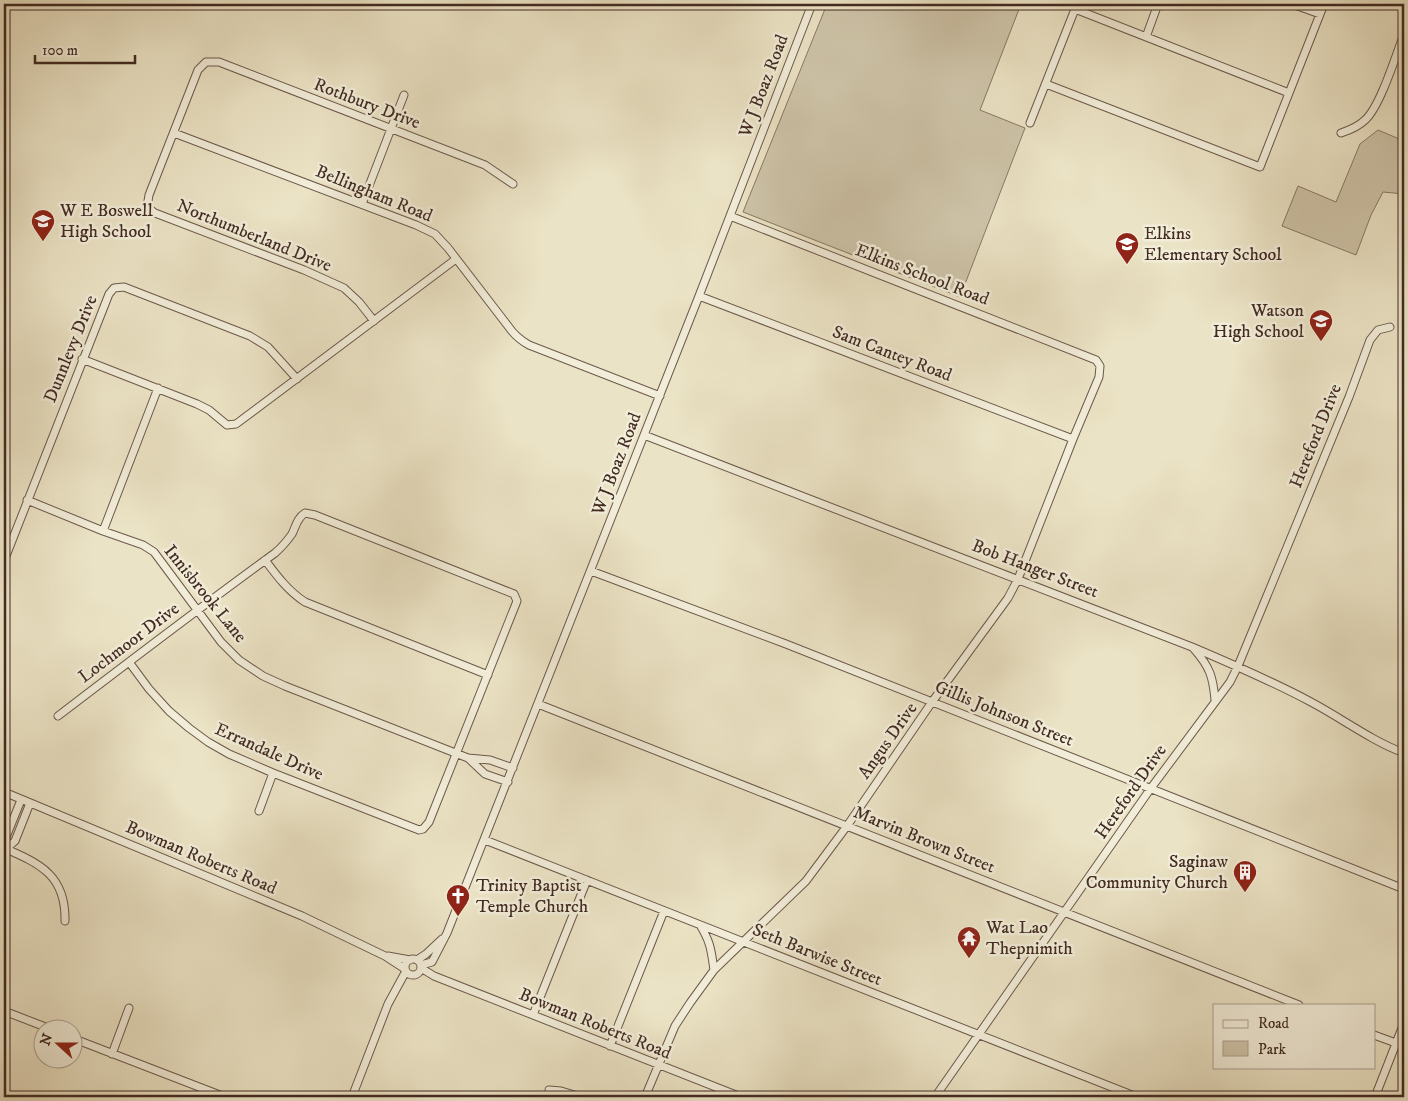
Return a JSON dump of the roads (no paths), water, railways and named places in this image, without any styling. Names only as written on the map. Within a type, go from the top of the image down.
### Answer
[{"type":"street","name":"W J Boaz Road","points":[[352,1097],[388,1004],[399,984],[447,933],[591,572],[812,4]]},
{"type":"street","points":[[1146,37],[1158,4]]},
{"type":"street","points":[[1292,4],[1320,14]]},
{"type":"street","points":[[1046,84],[1260,167],[1324,4]]},
{"type":"street","points":[[1030,123],[1076,6],[1146,37],[1289,92]]},
{"type":"street","points":[[1341,133],[1356,128],[1372,113],[1404,34]]},
{"type":"street","name":"Rothbury Drive","points":[[206,62],[219,62],[485,165],[513,184]]},
{"type":"street","name":"Northumberland Drive","points":[[206,62],[198,70],[149,195],[147,207],[155,213],[304,270],[344,288],[359,302],[374,321]]},
{"type":"street","points":[[362,204],[404,95]]},
{"type":"street","name":"Bellingham Road","points":[[174,133],[362,204],[435,234],[519,339],[529,345],[660,396]]},
{"type":"street","name":"Elkins School Road","points":[[730,216],[1096,360],[1100,366]]},
{"type":"street","points":[[82,359],[209,410],[228,425],[236,424],[456,259]]},
{"type":"street","name":"Dunnlevy Drive","points":[[4,561],[108,294],[114,288],[124,287],[250,336],[268,347],[297,379]]},
{"type":"street","name":"Sam Cantey Road","points":[[699,296],[1073,439]]},
{"type":"street","name":"Hereford Drive","points":[[934,1097],[1151,788],[1230,682],[1346,406],[1370,340],[1378,330],[1390,326]]},
{"type":"street","name":"Angus Drive","points":[[645,1097],[680,1018],[690,1002],[714,970],[806,881],[1008,598],[1018,578],[1073,439],[1096,387],[1100,366]]},
{"type":"street","points":[[103,531],[158,388]]},
{"type":"street","name":"Bob Hanger Street","points":[[644,435],[1018,578],[1238,666],[1308,700],[1340,718],[1360,733],[1404,753]]},
{"type":"street","name":"Innisbrook Lane","points":[[27,500],[143,545],[154,552],[221,642],[239,660],[264,676],[456,754],[468,758],[490,760],[513,768]]},
{"type":"street","name":"Lochmoor Drive","points":[[58,716],[285,544],[304,513],[325,519],[514,594],[517,601],[515,608],[488,675]]},
{"type":"street","points":[[265,560],[283,584],[294,595],[305,602],[488,675],[456,754]]},
{"type":"street","name":"Gillis Johnson Street","points":[[591,572],[786,644],[1404,889]]},
{"type":"street","points":[[1192,647],[1211,674],[1215,700]]},
{"type":"street","name":"Errandale Drive","points":[[129,662],[149,689],[169,711],[208,742],[229,754],[414,829],[423,829],[429,822],[456,754]]},
{"type":"street","name":"Marvin Brown Street","points":[[538,704],[1296,1004]]},
{"type":"street","name":"Innisbrook Lane","points":[[468,758],[485,774],[508,782]]},
{"type":"street","points":[[259,811],[274,773]]},
{"type":"street","name":"Bowman Roberts Road","points":[[4,792],[302,916],[385,956],[741,1097]]},
{"type":"street","points":[[4,850],[6,837],[21,800]]},
{"type":"street","points":[[4,850],[15,841],[30,803]]},
{"type":"street","name":"Seth Barwise Street","points":[[485,840],[1137,1097]]},
{"type":"street","points":[[4,850],[30,860],[53,877],[62,895],[65,921]]},
{"type":"street","points":[[533,1015],[587,880]]},
{"type":"street","points":[[610,1046],[664,911]]},
{"type":"street","points":[[700,925],[708,938],[714,970]]},
{"type":"street","points":[[112,1054],[129,1008]]},
{"type":"street","points":[[4,1011],[32,1022]]},
{"type":"street","points":[[1375,1097],[1404,1023]]},
{"type":"street","points":[[1376,1036],[1404,1046]]},
{"type":"street","points":[[82,1042],[224,1097]]},
{"type":"street","points":[[549,1090],[561,1091],[581,1097]]},
{"type":"place","name":"W E Boswell High School","points":[[43,242]]},
{"type":"place","name":"Elkins Elementary School","points":[[1127,265]]},
{"type":"place","name":"Watson High School","points":[[1321,342]]},
{"type":"place","name":"Saginaw Community Church","points":[[1245,893]]},
{"type":"place","name":"Trinity Baptist Temple Church","points":[[458,917]]},
{"type":"place","name":"Wat Lao Thepnimith","points":[[969,959]]}]
